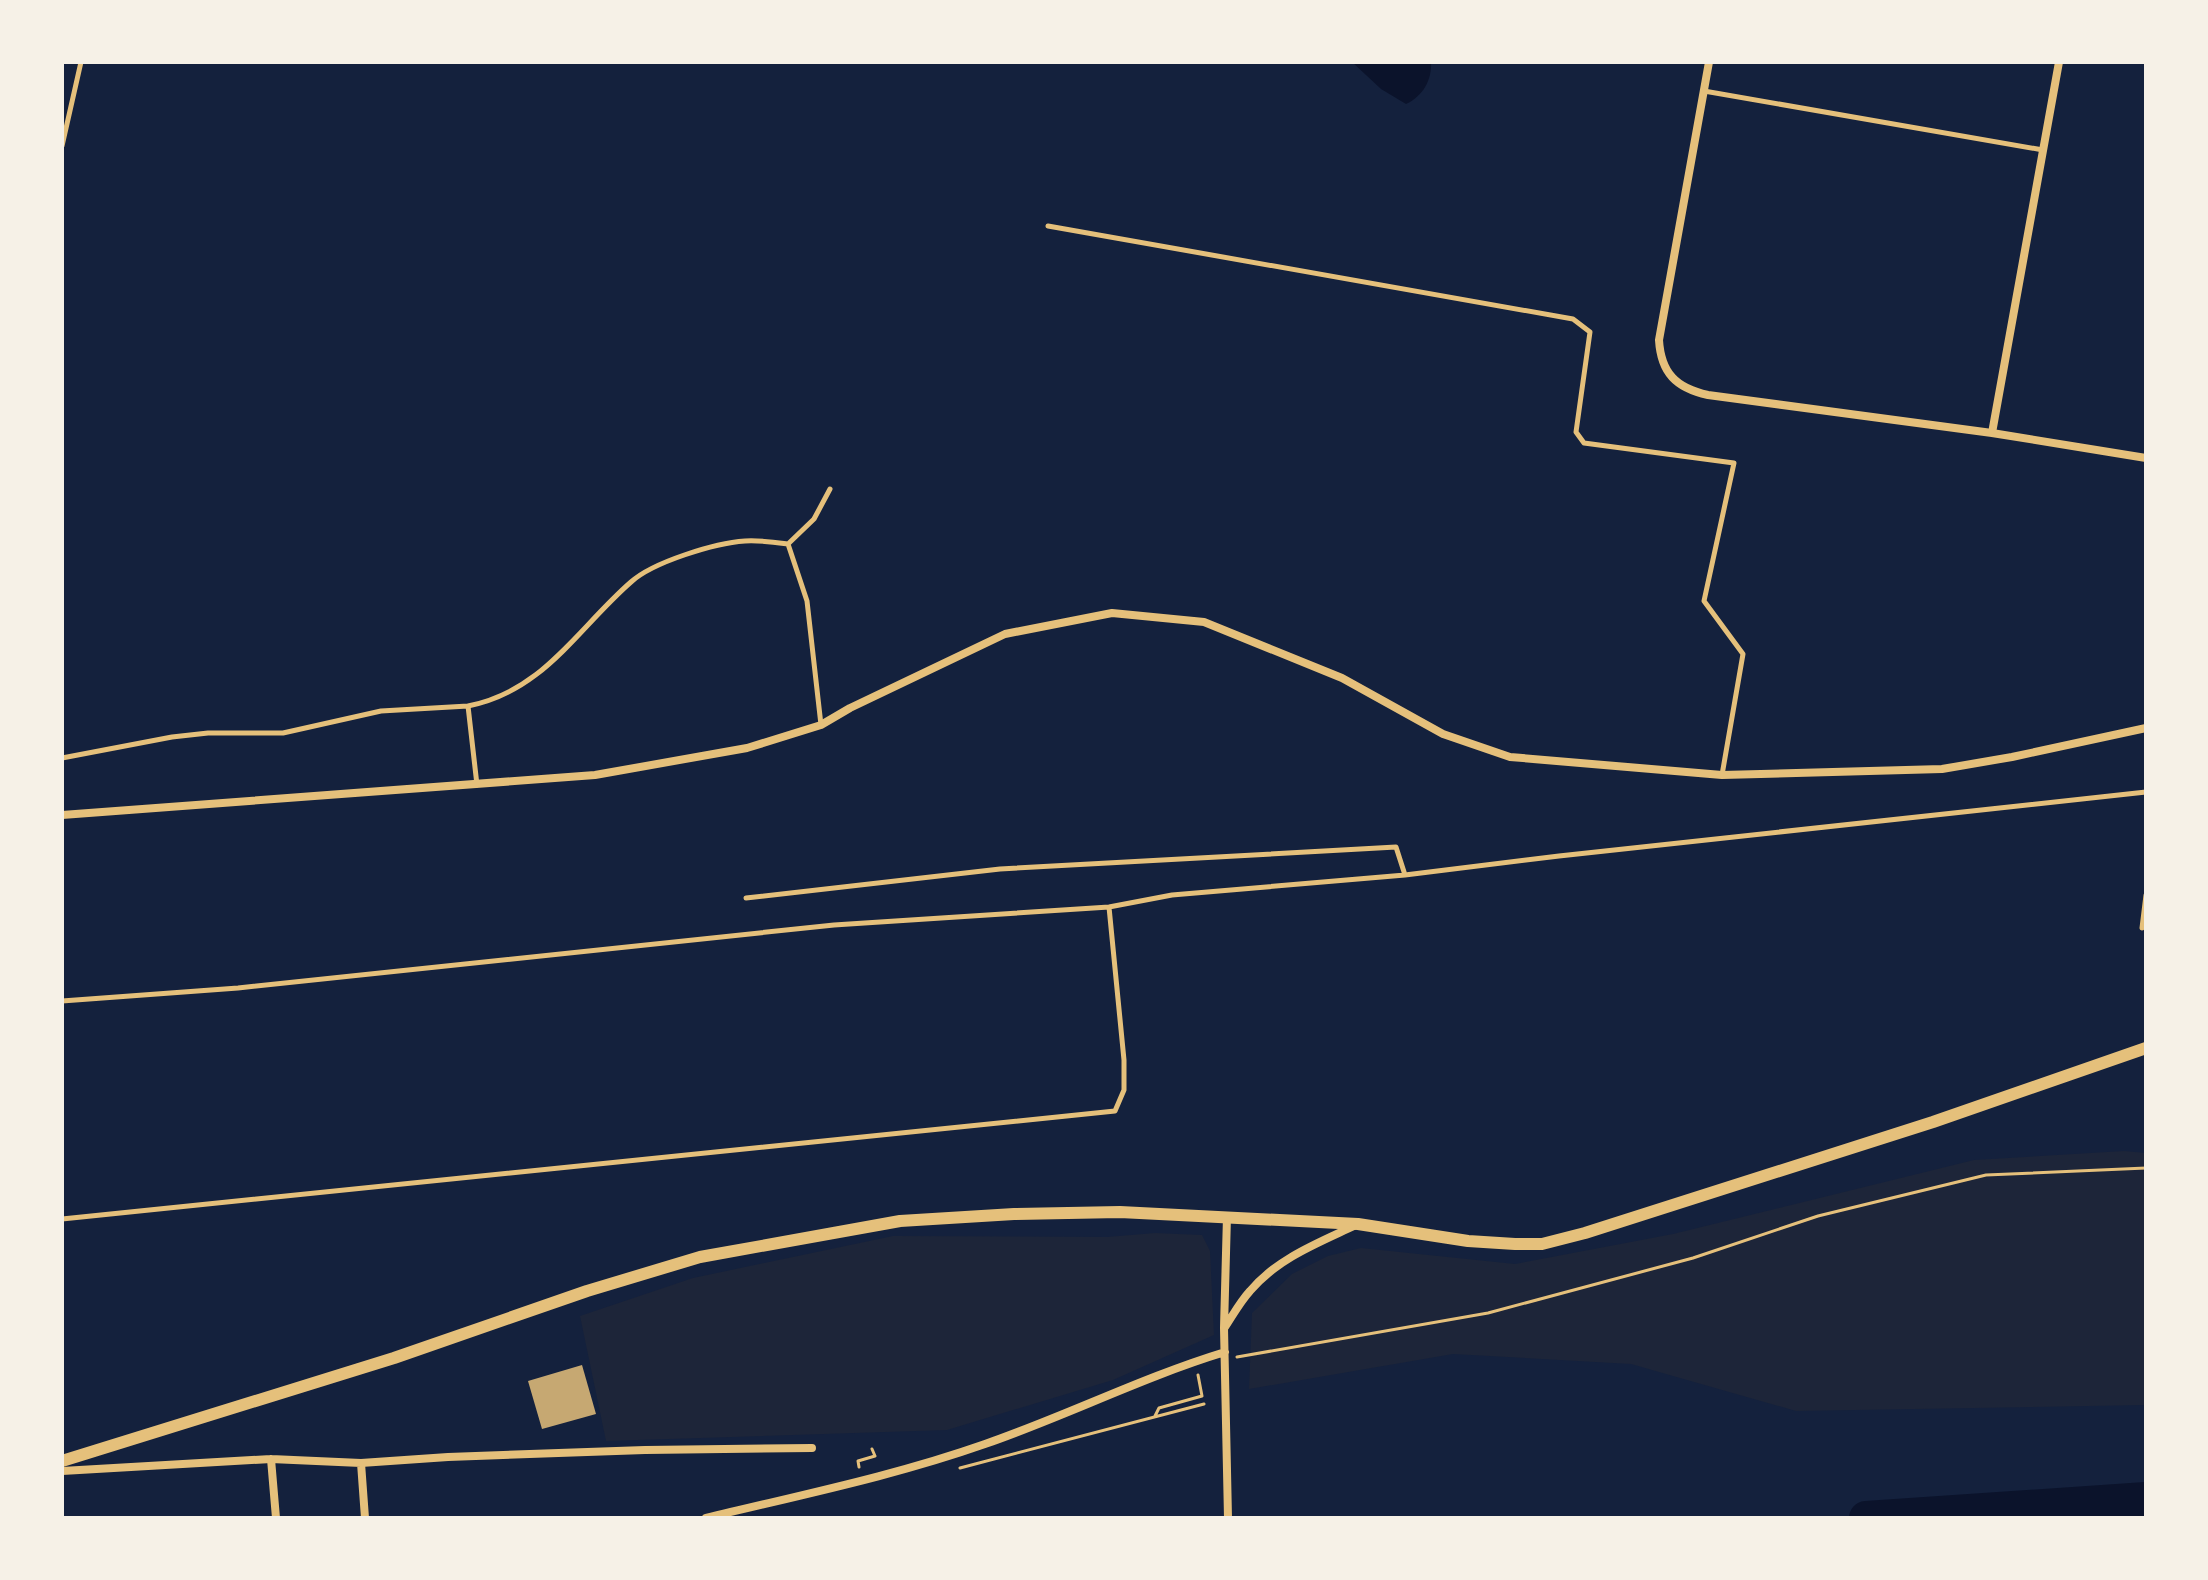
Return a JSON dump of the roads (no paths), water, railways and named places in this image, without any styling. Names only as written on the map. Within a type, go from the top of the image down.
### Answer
[{"type":"street","points":[[1709,62],[1659,340],[1661,358],[1669,373],[1687,390],[2146,458]]},
{"type":"street","points":[[1992,433],[2059,62]]},
{"type":"street","points":[[62,815],[595,775],[747,748],[821,725],[1005,634],[1112,613],[1204,622],[1342,678],[1443,734],[1510,757],[1722,775],[1942,769],[2146,728]]},
{"type":"street","points":[[62,1461],[394,1358],[587,1291],[700,1257],[900,1221],[1030,1213],[1227,1216],[1358,1224],[1468,1241],[1515,1244],[1559,1241],[1933,1122],[2146,1048]]},
{"type":"street","points":[[1227,1216],[1224,1328],[1228,1518]]},
{"type":"street","points":[[1224,1328],[1249,1291],[1272,1269],[1358,1224]]},
{"type":"street","points":[[706,1518],[949,1457],[1034,1427],[1152,1378],[1225,1358]]},
{"type":"street","points":[[62,1471],[271,1459],[361,1463],[645,1450],[812,1448]]},
{"type":"street","points":[[271,1459],[276,1518]]},
{"type":"street","points":[[361,1463],[365,1518]]},
{"type":"lane","points":[[62,146],[81,62]]},
{"type":"lane","points":[[1704,91],[2044,150]]},
{"type":"lane","points":[[1048,226],[1573,319],[1590,332],[1576,432],[1584,443],[1734,463],[1704,601],[1743,654],[1722,775]]},
{"type":"lane","points":[[62,758],[172,737],[208,733],[283,733],[381,711],[485,703],[546,669],[633,580],[668,562],[724,544],[744,541],[788,544],[814,519],[830,489]]},
{"type":"lane","points":[[788,544],[807,601],[821,725]]},
{"type":"lane","points":[[468,706],[477,786]]},
{"type":"lane","points":[[62,1001],[238,988],[834,925],[1109,907],[1172,895],[1405,875],[2146,792]]},
{"type":"lane","points":[[746,898],[1000,869],[1396,847],[1405,875]]},
{"type":"lane","points":[[2142,928],[2146,895]]},
{"type":"lane","points":[[62,1219],[1115,1111],[1124,1090],[1124,1060],[1109,907]]},
{"type":"waterway","points":[[1866,1518],[2146,1499]]}]
